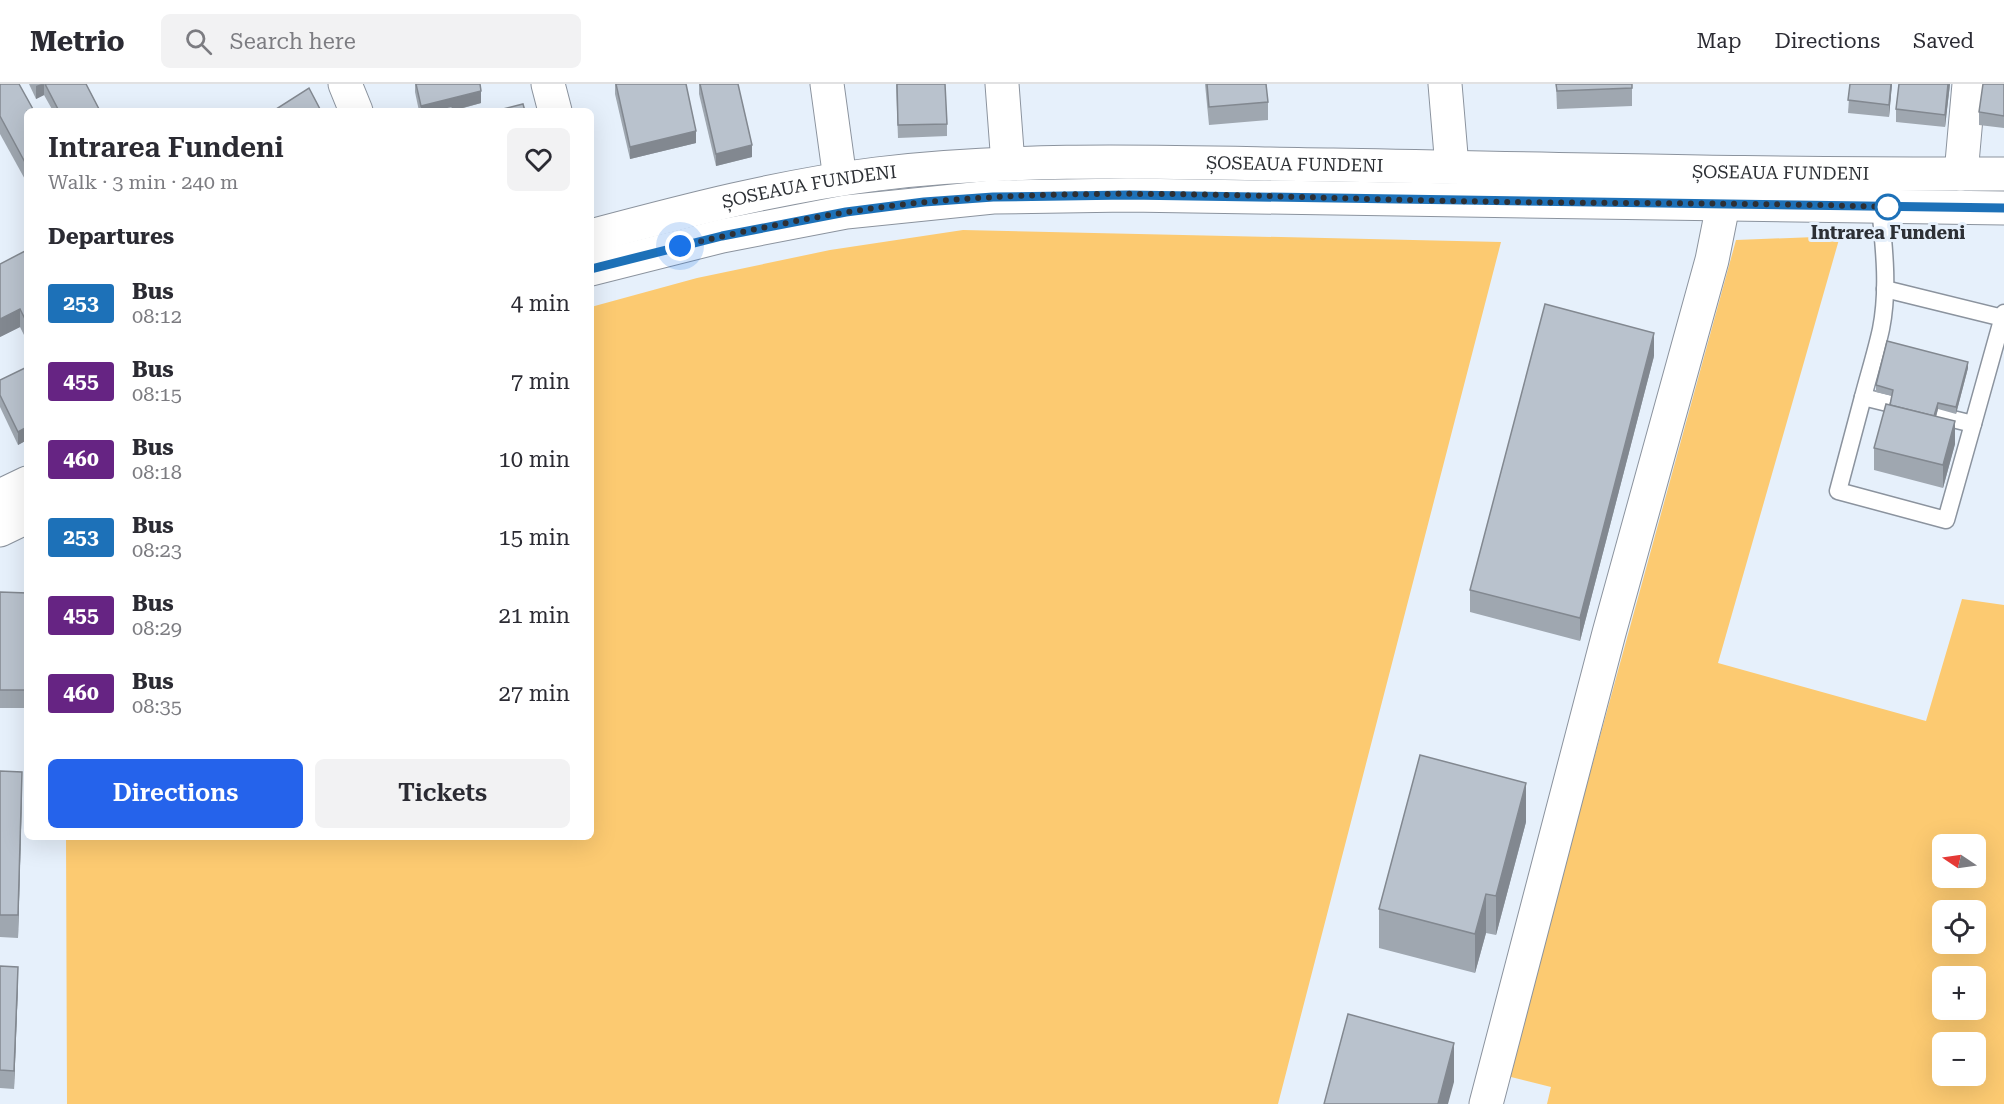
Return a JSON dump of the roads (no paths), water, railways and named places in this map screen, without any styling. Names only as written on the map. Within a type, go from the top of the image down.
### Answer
[{"type":"main road","points":[[345,84],[355,108]]},
{"type":"main road","points":[[548,84],[554,108]]},
{"type":"main road","points":[[827,84],[840,179]]},
{"type":"main road","points":[[1002,84],[1008,164]]},
{"type":"main road","points":[[1445,84],[1452,167]]},
{"type":"main road","points":[[1961,174],[1969,84]]},
{"type":"main road","name":"ȘOSEAUA FUNDENI","points":[[594,235],[748,197],[840,179],[924,169],[1008,164],[1183,163],[2004,174]]},
{"type":"main road","name":"ȘOSEAUA FUNDENI","points":[[594,268],[722,236],[815,217],[924,202],[993,197],[1128,195],[2004,208]]},
{"type":"main road","points":[[1486,1104],[1609,633],[1712,260],[1722,205]]},
{"type":"main road","points":[[0,496],[24,484]]},
{"type":"main road","points":[[0,530],[24,518]]},
{"type":"lane","points":[[1880,207],[1885,254],[1885,289],[1881,327],[1838,491],[1946,520],[2003,316],[1885,289]]},
{"type":"lane","points":[[1863,397],[1972,424]]},
{"type":"place","name":"Intrarea Fundeni","points":[[1888,207]]}]
